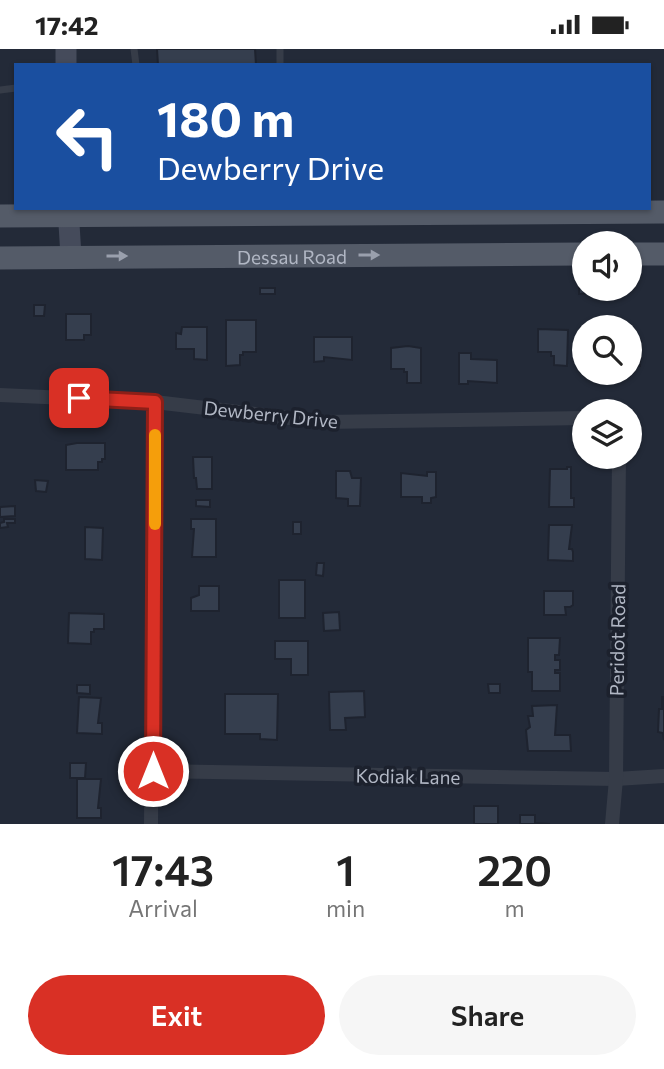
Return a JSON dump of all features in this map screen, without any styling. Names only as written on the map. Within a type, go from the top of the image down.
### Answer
[{"type":"main road","points":[[0,216],[68,211],[664,212]]},
{"type":"main road","name":"Dessau Road","points":[[0,258],[572,254]]},
{"type":"main road","points":[[642,254],[664,254]]},
{"type":"street","points":[[68,211],[71,256]]},
{"type":"street","name":"Dewberry Drive","points":[[0,395],[155,402],[323,422],[572,418]]},
{"type":"street","points":[[151,824],[155,402]]},
{"type":"street","name":"Peridot Road","points":[[612,824],[616,779],[619,469]]},
{"type":"street","name":"Kodiak Lane","points":[[153,771],[616,779],[664,776]]},
{"type":"building","points":[[157,49],[255,49],[256,63],[158,63]]},
{"type":"building","points":[[260,288],[275,288],[275,294],[260,294]]},
{"type":"building","points":[[34,305],[45,305],[44,316],[34,316]]},
{"type":"building","points":[[66,314],[91,314],[91,335],[84,335],[84,340],[66,340]]},
{"type":"building","points":[[226,320],[256,320],[256,352],[243,352],[243,355],[240,355],[240,365],[226,366]]},
{"type":"building","points":[[182,327],[207,327],[207,360],[194,359],[194,349],[176,349],[176,333],[181,334]]},
{"type":"building","points":[[538,329],[568,330],[567,366],[554,365],[551,352],[538,352]]},
{"type":"building","points":[[314,337],[352,337],[352,360],[324,357],[324,361],[314,362]]},
{"type":"building","points":[[391,348],[421,348],[421,383],[407,383],[407,372],[404,372],[404,369],[391,369]]},
{"type":"building","points":[[459,353],[471,353],[471,359],[497,360],[497,383],[468,381],[468,384],[459,384]]},
{"type":"building","points":[[105,443],[105,459],[98,462],[98,470],[66,470],[66,445]]},
{"type":"building","points":[[193,457],[212,457],[212,489],[197,489]]},
{"type":"building","points":[[571,467],[571,498],[574,498],[574,507],[549,507],[550,469]]},
{"type":"building","points":[[336,471],[350,471],[352,478],[361,478],[360,506],[348,506],[348,499],[336,498]]},
{"type":"building","points":[[427,472],[436,472],[436,497],[431,498],[431,503],[422,503],[422,497],[401,497],[401,473],[427,476]]},
{"type":"building","points":[[35,480],[48,481],[46,492],[36,491]]},
{"type":"building","points":[[196,500],[210,500],[210,507],[196,506]]},
{"type":"building","points":[[15,506],[15,516],[0,517],[0,507]]},
{"type":"building","points":[[4,519],[15,519],[15,523],[7,523],[8,527],[0,528]]},
{"type":"building","points":[[191,519],[216,519],[216,557],[192,557],[194,529],[191,529]]},
{"type":"building","points":[[293,522],[301,522],[301,534],[293,534]]},
{"type":"building","points":[[549,525],[572,525],[569,549],[573,552],[573,561],[548,560]]},
{"type":"building","points":[[85,527],[103,528],[102,560],[85,559]]},
{"type":"building","points":[[317,563],[324,563],[323,576],[316,575]]},
{"type":"building","points":[[279,580],[305,580],[305,618],[279,618]]},
{"type":"building","points":[[199,586],[219,586],[219,611],[191,611],[191,598],[199,595]]},
{"type":"building","points":[[544,591],[573,591],[573,605],[565,607],[566,615],[544,615]]},
{"type":"building","points":[[339,612],[340,630],[324,631],[323,613]]},
{"type":"building","points":[[69,613],[104,614],[104,629],[94,629],[94,632],[91,632],[91,644],[68,643]]},
{"type":"building","points":[[528,638],[560,638],[559,655],[555,655],[555,660],[560,660],[560,670],[555,670],[555,673],[560,673],[560,691],[532,691],[532,672],[528,672]]},
{"type":"building","points":[[275,641],[308,641],[308,675],[291,675],[291,659],[275,659]]},
{"type":"building","points":[[488,684],[500,684],[500,693],[489,693]]},
{"type":"building","points":[[77,685],[90,685],[90,694],[77,693]]},
{"type":"building","points":[[364,691],[365,717],[345,718],[346,730],[330,730],[329,692]]},
{"type":"building","points":[[225,694],[278,694],[277,740],[260,739],[260,734],[225,734]]},
{"type":"building","points":[[79,697],[101,698],[98,723],[102,723],[102,734],[77,733]]},
{"type":"building","points":[[662,697],[664,740],[663,733],[658,732]]},
{"type":"building","points":[[557,705],[555,735],[570,735],[571,751],[528,751],[526,730],[530,727],[528,716],[533,716],[532,706]]},
{"type":"building","points":[[70,763],[86,763],[85,778],[70,778]]},
{"type":"building","points":[[77,779],[101,779],[98,808],[101,808],[101,818],[77,818]]},
{"type":"building","points":[[474,806],[498,806],[498,824],[474,824]]},
{"type":"building","points":[[520,815],[535,815],[535,823],[550,824],[520,824]]},
{"type":"slow traffic","points":[[155,435],[155,524]]},
{"type":"route","points":[[79,398],[155,402],[153,771]]}]
